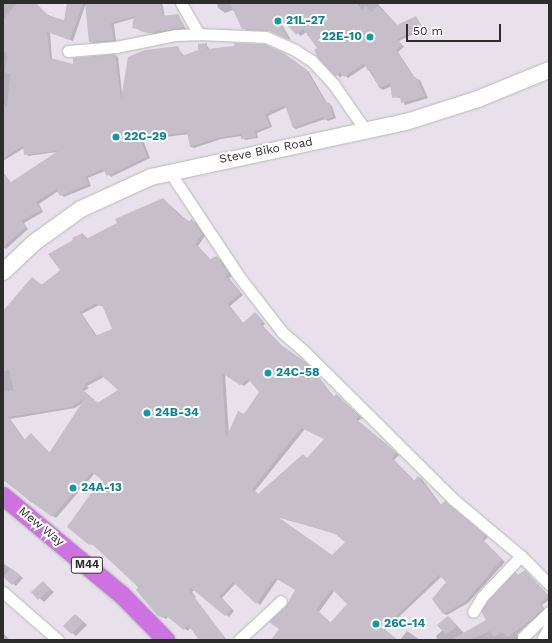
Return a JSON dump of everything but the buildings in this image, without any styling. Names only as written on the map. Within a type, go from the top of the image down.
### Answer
[{"type":"main road","name":"Mew Way","points":[[3,496],[122,595],[166,640]]},
{"type":"street","points":[[181,3],[199,34]]},
{"type":"street","points":[[68,51],[199,34],[266,37],[304,55],[334,84],[366,132]]},
{"type":"street","name":"Steve Biko Road","points":[[3,272],[35,242],[81,209],[123,188],[169,171],[366,132],[463,105],[549,70]]},
{"type":"street","points":[[169,171],[238,275],[282,332],[306,353],[453,498],[521,556],[549,584]]},
{"type":"street","points":[[473,612],[482,597],[521,556]]},
{"type":"street","points":[[3,592],[58,640]]},
{"type":"street","points":[[239,640],[281,601]]},
{"type":"street","points":[[523,637],[549,612]]},
{"type":"street","points":[[542,640],[549,626]]},
{"type":"place","name":"21L-27","points":[[278,21]]},
{"type":"place","name":"22E-10","points":[[370,37]]},
{"type":"place","name":"22C-29","points":[[116,137]]},
{"type":"place","name":"24C-58","points":[[268,373]]},
{"type":"place","name":"24B-34","points":[[147,413]]},
{"type":"place","name":"24A-13","points":[[73,488]]},
{"type":"place","name":"26C-14","points":[[376,624]]}]
